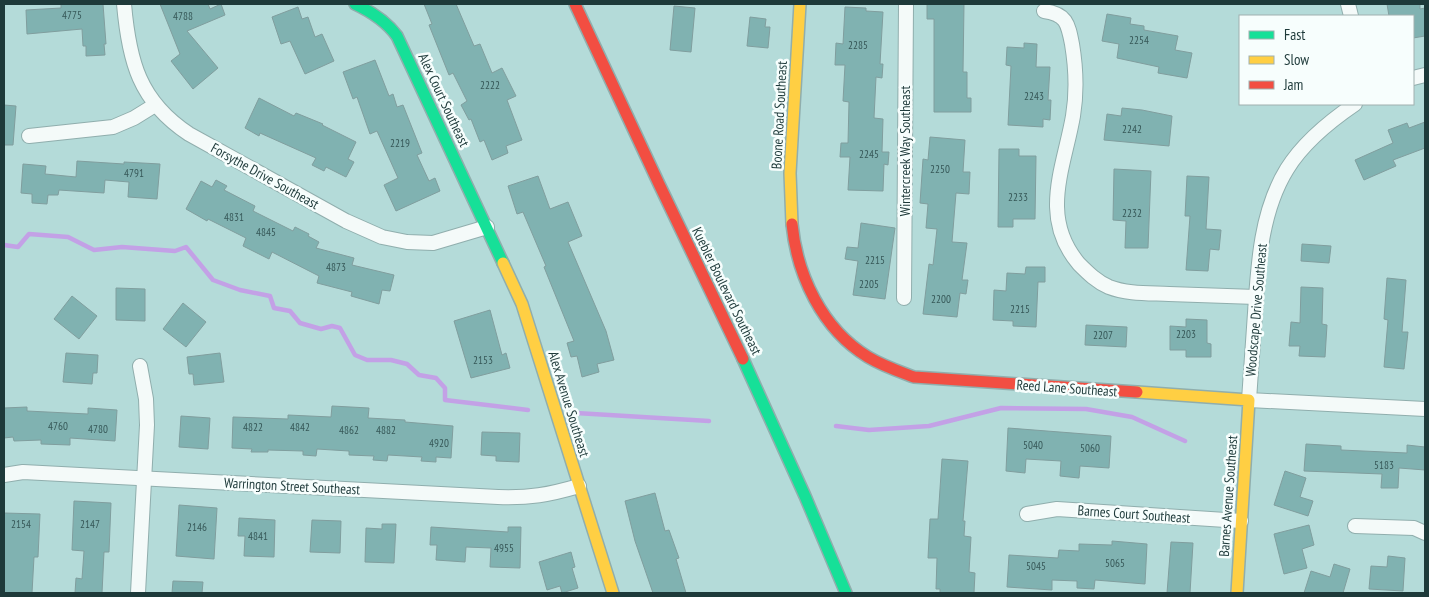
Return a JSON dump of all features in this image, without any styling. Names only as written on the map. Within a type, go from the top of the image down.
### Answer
[{"type":"street","name":"Forsythe Drive Southeast","points":[[124,4],[127,38],[137,73],[155,105],[173,124],[189,134],[346,221],[382,237],[407,242],[433,243],[487,227]]},
{"type":"street","name":"Alex Court Southeast","points":[[355,4],[392,27],[487,227]]},
{"type":"street","name":"Kuebler Boulevard Southeast","points":[[575,4],[670,208],[773,420],[846,593]]},
{"type":"street","name":"Boone Road Southeast","points":[[792,228],[790,184],[800,4]]},
{"type":"street","name":"Wintercreek Way Southeast","points":[[904,298],[906,4]]},
{"type":"street","points":[[1044,11],[1055,12],[1065,20],[1070,34],[1076,75],[1073,115],[1057,189],[1056,203],[1062,235],[1070,253],[1094,279],[1109,287],[1148,293],[1256,297]]},
{"type":"street","points":[[29,136],[113,126],[134,118],[155,105]]},
{"type":"street","name":"Woodscape Drive Southeast","points":[[1249,400],[1258,260],[1272,203],[1287,170],[1300,152],[1340,114],[1354,105]]},
{"type":"street","name":"Alex Avenue Southeast","points":[[487,227],[522,304],[613,593]]},
{"type":"street","name":"Reed Lane Southeast","points":[[792,228],[804,277],[827,320],[846,342],[858,351],[878,363],[901,373],[938,380],[1425,409]]},
{"type":"street","points":[[138,593],[147,425],[146,400],[140,366]]},
{"type":"street","name":"Barnes Avenue Southeast","points":[[1237,593],[1249,400]]},
{"type":"street","name":"Warrington Street Southeast","points":[[4,474],[23,472],[525,498],[548,495],[579,486]]},
{"type":"street","name":"Barnes Court Southeast","points":[[1027,514],[1057,509],[1241,521]]},
{"type":"street","points":[[1355,526],[1414,528],[1425,533]]},
{"type":"building","points":[[61,4],[103,4],[105,55],[86,56],[86,46],[83,46],[82,29],[27,34],[26,10],[61,8]]},
{"type":"building","points":[[160,4],[208,4],[210,9],[221,4],[225,15],[187,31],[218,68],[193,89],[171,61],[180,54]]},
{"type":"building","points":[[424,4],[456,4],[474,46],[480,44],[492,73],[502,68],[516,96],[507,100],[522,140],[506,146],[508,153],[492,160],[484,140],[480,142],[471,119],[469,120],[461,105],[467,101],[453,73],[449,75],[429,25],[432,24]]},
{"type":"building","points":[[927,4],[964,4],[963,72],[967,72],[967,98],[971,98],[971,112],[934,112],[934,19],[927,19]]},
{"type":"building","points":[[1387,4],[1420,4],[1420,9],[1425,8],[1425,36],[1414,38],[1414,15],[1389,15]]},
{"type":"building","points":[[674,6],[695,8],[691,52],[670,50]]},
{"type":"building","points":[[298,7],[302,19],[308,17],[315,37],[322,34],[334,61],[305,74],[290,41],[281,44],[272,17]]},
{"type":"building","points":[[845,7],[866,8],[866,11],[883,12],[880,64],[883,64],[882,78],[876,77],[874,118],[883,119],[882,152],[889,152],[888,165],[884,164],[883,191],[848,190],[850,157],[840,157],[841,143],[848,143],[849,102],[843,101],[845,65],[835,65],[836,43],[843,44]]},
{"type":"building","points":[[1107,14],[1131,18],[1130,24],[1144,26],[1144,30],[1178,36],[1175,50],[1192,53],[1187,78],[1158,73],[1159,67],[1117,58],[1119,44],[1102,41]]},
{"type":"building","points":[[750,17],[766,19],[765,27],[770,27],[768,48],[747,46]]},
{"type":"building","points":[[1024,43],[1037,44],[1036,67],[1050,67],[1048,100],[1051,100],[1050,120],[1043,119],[1043,127],[1008,125],[1011,66],[1006,65],[1007,47],[1024,48]]},
{"type":"building","points":[[375,60],[389,96],[393,94],[397,107],[403,105],[422,153],[417,155],[429,181],[435,178],[440,191],[396,211],[384,185],[398,178],[377,131],[370,134],[357,97],[353,99],[343,72]]},
{"type":"building","points":[[259,98],[294,116],[296,113],[323,124],[356,142],[348,159],[354,162],[346,177],[326,167],[324,171],[312,165],[316,158],[260,133],[259,136],[245,128]]},
{"type":"building","points":[[4,105],[16,106],[13,145],[4,145]]},
{"type":"building","points":[[1122,108],[1172,116],[1169,146],[1104,140],[1107,114],[1121,116]]},
{"type":"building","points":[[1425,122],[1425,148],[1393,160],[1396,166],[1364,180],[1355,160],[1393,143],[1388,130],[1407,123],[1409,128]]},
{"type":"building","points":[[930,137],[965,140],[963,172],[970,172],[969,194],[956,193],[952,242],[967,243],[962,280],[968,280],[966,294],[960,293],[957,317],[923,314],[929,264],[933,265],[937,229],[926,228],[928,204],[920,203],[923,159],[928,160]]},
{"type":"building","points":[[999,149],[1019,149],[1019,156],[1036,156],[1035,219],[1013,219],[1013,227],[998,227]]},
{"type":"building","points":[[77,161],[160,164],[157,199],[128,197],[129,182],[105,180],[104,193],[59,190],[58,195],[48,195],[47,204],[32,203],[32,194],[21,193],[23,164],[46,166],[45,174],[76,177]]},
{"type":"building","points":[[1114,169],[1151,171],[1148,248],[1125,248],[1126,221],[1113,220]]},
{"type":"building","points":[[538,176],[550,209],[568,202],[582,236],[568,242],[606,331],[614,360],[597,364],[599,372],[582,377],[577,356],[571,357],[567,343],[574,341],[544,267],[546,266],[523,212],[517,214],[508,186]]},
{"type":"building","points":[[1187,176],[1209,177],[1206,229],[1221,230],[1219,250],[1210,249],[1208,271],[1186,270],[1190,216],[1185,216]]},
{"type":"building","points":[[216,180],[227,186],[224,190],[255,206],[253,211],[293,231],[295,227],[309,234],[308,236],[319,242],[316,248],[354,258],[352,265],[394,275],[390,291],[382,290],[379,304],[351,296],[352,292],[317,283],[319,276],[272,252],[269,259],[243,246],[246,238],[208,219],[207,221],[186,209],[201,181],[212,187]]},
{"type":"building","points":[[861,223],[895,228],[885,299],[853,295],[858,261],[845,259],[847,247],[858,248]]},
{"type":"building","points":[[1302,244],[1331,246],[1329,263],[1301,261]]},
{"type":"building","points":[[1026,267],[1045,267],[1045,282],[1038,282],[1036,327],[1013,326],[1013,321],[993,320],[994,290],[1006,291],[1007,273],[1025,274]]},
{"type":"building","points":[[1387,278],[1406,280],[1402,332],[1408,332],[1404,369],[1384,367],[1388,320],[1384,319]]},
{"type":"building","points":[[1301,287],[1323,288],[1322,324],[1327,325],[1325,357],[1299,356],[1300,346],[1289,346],[1291,322],[1300,323]]},
{"type":"building","points":[[116,288],[145,289],[145,321],[116,320]]},
{"type":"building","points":[[72,296],[97,316],[79,339],[54,319]]},
{"type":"building","points":[[183,303],[206,322],[186,347],[163,329]]},
{"type":"building","points":[[490,310],[502,355],[506,353],[510,368],[471,378],[454,321]]},
{"type":"building","points":[[1186,319],[1207,320],[1207,343],[1211,344],[1211,357],[1186,357],[1186,350],[1170,350],[1170,326],[1186,327]]},
{"type":"building","points":[[1086,325],[1127,327],[1126,347],[1085,345]]},
{"type":"building","points":[[66,353],[98,355],[97,373],[93,373],[92,384],[63,382]]},
{"type":"building","points":[[220,353],[224,382],[194,385],[193,374],[189,374],[187,357]]},
{"type":"building","points":[[332,406],[369,408],[368,418],[453,426],[451,458],[436,457],[436,462],[421,461],[422,457],[388,455],[387,461],[373,460],[374,456],[349,455],[349,451],[317,449],[316,456],[303,455],[303,451],[268,450],[268,452],[251,452],[252,449],[232,448],[233,417],[288,419],[288,415],[331,417]]},
{"type":"building","points":[[27,407],[27,411],[88,414],[88,408],[117,410],[115,441],[70,438],[70,445],[41,444],[41,440],[14,441],[13,437],[4,438],[4,408]]},
{"type":"building","points":[[181,416],[210,418],[208,449],[179,447]]},
{"type":"building","points":[[1008,428],[1111,436],[1109,468],[1080,466],[1079,478],[1060,476],[1061,461],[1026,459],[1025,473],[1006,471]]},
{"type":"building","points":[[482,432],[520,433],[519,462],[496,461],[496,456],[481,455]]},
{"type":"building","points":[[1306,444],[1341,446],[1341,450],[1407,453],[1407,445],[1425,447],[1425,470],[1399,468],[1398,488],[1381,488],[1382,474],[1304,471]]},
{"type":"building","points":[[942,459],[968,461],[963,521],[965,521],[964,536],[971,537],[969,572],[975,573],[974,593],[940,593],[940,589],[936,589],[937,558],[928,558],[930,519],[938,519]]},
{"type":"building","points":[[1285,471],[1306,478],[1300,497],[1313,501],[1308,516],[1274,505]]},
{"type":"building","points":[[655,493],[665,531],[669,530],[679,558],[676,559],[686,593],[653,593],[635,541],[625,501]]},
{"type":"building","points":[[74,501],[111,503],[109,552],[104,552],[102,593],[75,593],[76,578],[82,579],[84,551],[72,550]]},
{"type":"building","points":[[179,505],[217,508],[214,559],[176,556]]},
{"type":"building","points":[[4,513],[40,514],[38,557],[34,557],[32,593],[4,593]]},
{"type":"building","points":[[239,518],[275,520],[274,557],[244,556],[245,536],[238,536]]},
{"type":"building","points":[[312,520],[341,521],[340,553],[310,552]]},
{"type":"building","points":[[382,524],[396,524],[394,563],[365,562],[366,528],[382,529]]},
{"type":"building","points":[[1309,525],[1314,545],[1302,549],[1307,568],[1284,574],[1274,534]]},
{"type":"building","points":[[431,527],[508,532],[508,527],[521,527],[520,568],[490,567],[491,548],[466,547],[465,562],[436,560],[437,545],[430,545]]},
{"type":"building","points":[[1112,541],[1147,544],[1145,584],[1095,580],[1094,589],[1077,588],[1077,581],[1052,580],[1052,590],[1007,587],[1009,555],[1058,558],[1059,550],[1079,551],[1079,544],[1112,545]]},
{"type":"building","points":[[1171,542],[1193,543],[1190,593],[1167,593]]},
{"type":"building","points":[[571,552],[575,567],[572,568],[578,588],[562,593],[560,586],[547,590],[539,562]]},
{"type":"building","points":[[1388,556],[1405,558],[1403,591],[1369,589],[1371,566],[1387,567]]},
{"type":"building","points":[[1334,564],[1350,569],[1343,593],[1304,593],[1311,571],[1330,577]]},
{"type":"building","points":[[173,581],[203,582],[202,593],[172,593]]},
{"type":"waterway","points":[[4,245],[18,247],[29,234],[68,237],[94,250],[122,247],[175,251],[186,247],[213,280],[240,290],[270,296],[274,308],[290,311],[300,323],[321,329],[332,326],[340,328],[355,355],[367,360],[391,360],[407,364],[419,375],[436,378],[445,388],[445,400],[528,410]]},
{"type":"waterway","points":[[836,426],[869,430],[929,426],[1001,408],[1086,409],[1132,417],[1185,441]]},
{"type":"waterway","points":[[576,413],[709,421]]},
{"type":"traffic: fast","points":[[355,4],[378,17],[397,36],[503,263]]},
{"type":"traffic: fast","points":[[743,359],[805,496],[846,593]]},
{"type":"traffic: slow","points":[[792,224],[790,173],[800,4]]},
{"type":"traffic: slow","points":[[503,263],[522,304],[613,593]]},
{"type":"traffic: slow","points":[[1137,392],[1249,400],[1237,593]]},
{"type":"traffic: jam","points":[[575,4],[743,359]]},
{"type":"traffic: jam","points":[[792,224],[795,243],[806,281],[825,316],[837,332],[868,357],[879,363],[914,377],[1137,392]]}]
